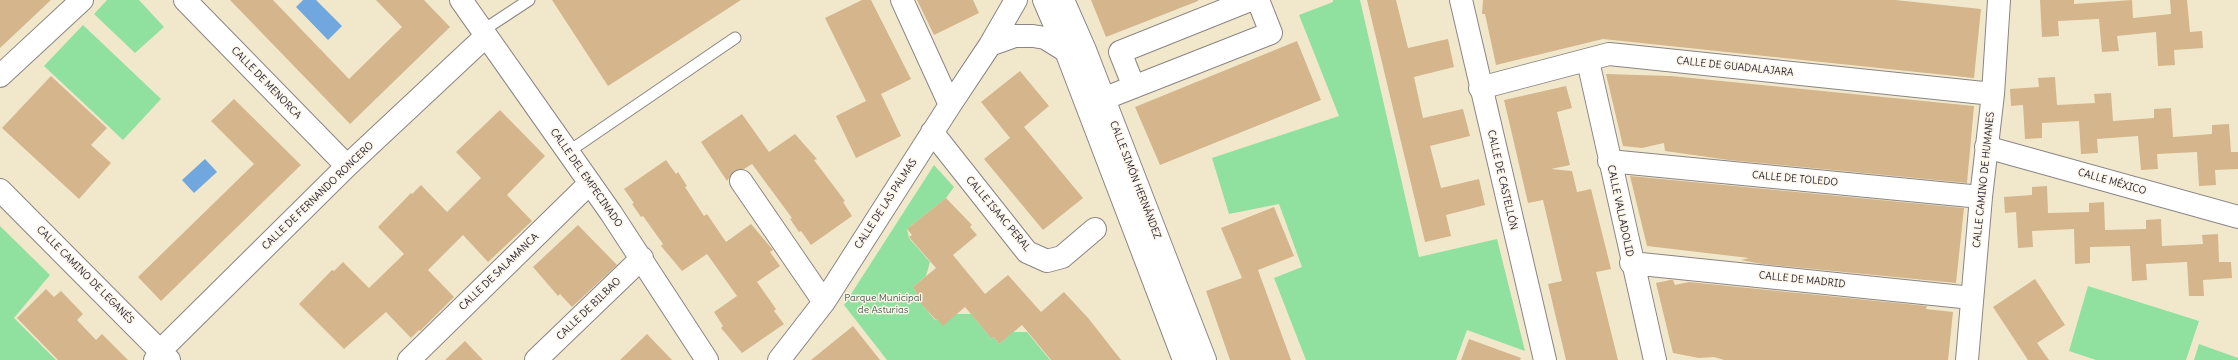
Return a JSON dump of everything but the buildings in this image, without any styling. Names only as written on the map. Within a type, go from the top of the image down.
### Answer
[{"type":"street","points":[[0,76],[82,0]]},
{"type":"street","name":"CALLE DE MENORCA","points":[[185,0],[347,166]]},
{"type":"street","points":[[902,0],[950,105]]},
{"type":"street","name":"CALLE DE LAS PALMAS","points":[[779,360],[824,302],[932,132],[990,45],[1016,0]]},
{"type":"street","name":"CALLE SIMÓN HERNÁNDEZ","points":[[1044,0],[1066,51],[1184,360]]},
{"type":"street","name":"CALLE SIMÓN HERNÁNDEZ","points":[[1063,0],[1205,360]]},
{"type":"street","points":[[1134,87],[1120,52],[1250,0]]},
{"type":"street","points":[[1103,99],[1271,33],[1258,0]]},
{"type":"street","name":"CALLE DE CASTELLÓN","points":[[1461,0],[1480,88],[1545,360]]},
{"type":"street","name":"CALLE CAMINO DE HUMANES","points":[[1967,360],[1981,196],[1993,94],[1999,0]]},
{"type":"street","name":"CALLE DEL EMPECINADO","points":[[467,2],[484,34],[642,258],[708,360]]},
{"type":"street","name":"CALLE DE FERNANDO RONCERO","points":[[161,357],[347,166],[484,34]]},
{"type":"street","points":[[990,45],[1015,36],[1033,36],[1045,38],[1066,51]]},
{"type":"street","name":"CALLE DE GUADALAJARA","points":[[1480,88],[1588,61],[1609,54],[1993,94]]},
{"type":"street","name":"CALLE VALLADOLID","points":[[1588,61],[1609,161],[1655,360]]},
{"type":"street","name":"CALLE ISAAC PERAL","points":[[932,132],[1027,252],[1047,261],[1062,257],[1095,229]]},
{"type":"street","name":"CALLE MÉXICO","points":[[1986,147],[2238,217]]},
{"type":"street","name":"CALLE DE TOLEDO","points":[[1609,161],[1981,196]]},
{"type":"street","points":[[741,181],[824,302]]},
{"type":"street","name":"CALLE DE SALAMANCA","points":[[409,360],[590,183]]},
{"type":"street","name":"CALLE CAMINO DE LEGANÉS","points":[[0,190],[161,357]]},
{"type":"street","name":"CALLE DE BILBAO","points":[[536,360],[642,258]]},
{"type":"street","name":"CALLE DE MADRID","points":[[1632,263],[1972,298]]},
{"type":"lane","points":[[484,34],[529,0]]},
{"type":"lane","points":[[568,152],[734,38]]},
{"type":"green space","points":[[107,0],[139,0],[164,27],[135,53],[94,14]]},
{"type":"green space","points":[[1333,0],[1360,0],[1419,257],[1497,239],[1525,351],[1467,330],[1456,360],[1306,360],[1274,278],[1302,267],[1279,204],[1229,214],[1212,158],[1339,116],[1299,15],[1333,2]]},
{"type":"green space","points":[[83,25],[161,99],[123,140],[44,66]]},
{"type":"green space","name":"Parque Municipal de Asturias","points":[[934,165],[954,187],[946,198],[907,229],[909,238],[930,262],[926,276],[913,287],[917,293],[915,296],[935,320],[957,314],[971,314],[992,339],[994,337],[999,344],[1013,332],[1027,332],[1050,360],[887,360],[844,305]]},
{"type":"green space","points":[[0,226],[50,275],[14,318],[56,360],[0,360]]},
{"type":"green space","points":[[2088,286],[2199,321],[2186,360],[2096,360],[2069,351]]},
{"type":"green space","points":[[2199,344],[2238,358],[2238,360],[2194,360]]},
{"type":"water","points":[[303,0],[316,0],[342,26],[328,40],[296,7]]},
{"type":"water","points":[[205,159],[217,172],[194,193],[182,180]]}]
